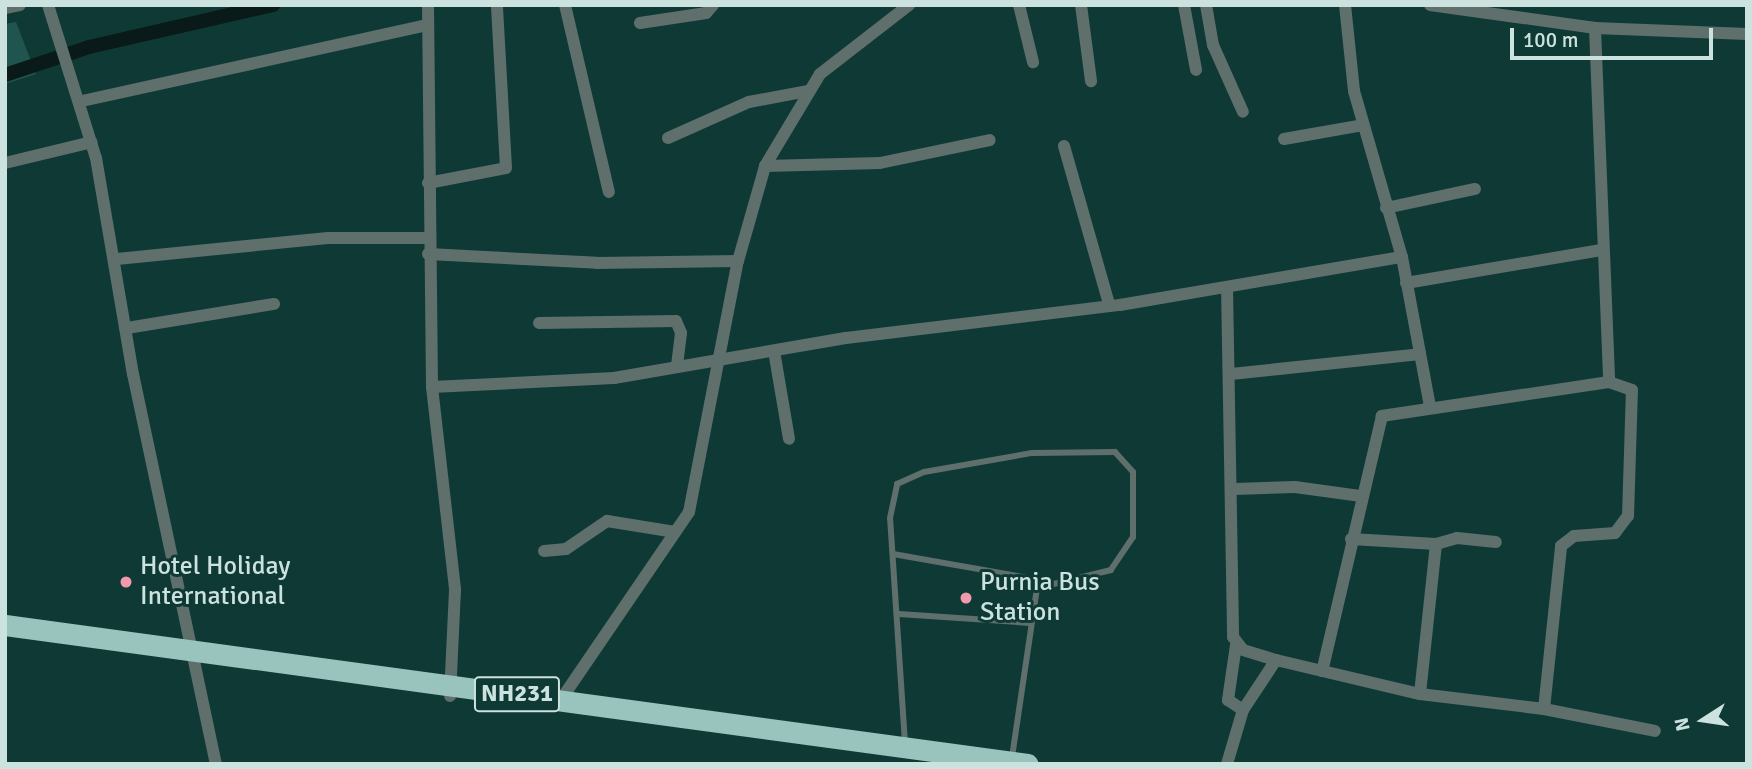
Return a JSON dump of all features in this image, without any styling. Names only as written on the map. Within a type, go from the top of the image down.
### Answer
[{"type":"highway","name":"NH231","points":[[5,625],[195,659]]},
{"type":"highway","name":"NH231","points":[[5,637],[450,690],[930,764]]},
{"type":"highway","name":"NH231","points":[[557,705],[905,746],[1017,763]]},
{"type":"street","points":[[5,8],[20,5]]},
{"type":"street","points":[[48,5],[82,101],[92,142],[216,764]]},
{"type":"street","points":[[428,5],[428,254],[432,387],[455,590],[450,690]]},
{"type":"street","points":[[428,183],[506,168],[497,5]]},
{"type":"street","points":[[565,5],[609,192]]},
{"type":"street","points":[[640,23],[706,13],[713,5]]},
{"type":"street","points":[[888,5],[892,18]]},
{"type":"street","points":[[557,705],[675,532],[697,492],[738,261],[765,166],[807,91],[909,5]]},
{"type":"street","points":[[1019,5],[1033,62]]},
{"type":"street","points":[[1081,5],[1091,81]]},
{"type":"street","points":[[1184,5],[1196,70]]},
{"type":"street","points":[[1206,5],[1215,51],[1243,112]]},
{"type":"street","points":[[1345,5],[1363,125],[1402,257],[1430,407]]},
{"type":"street","points":[[1430,5],[1595,28],[1747,34]]},
{"type":"street","points":[[82,101],[428,25]]},
{"type":"street","points":[[1595,28],[1601,250],[1609,382]]},
{"type":"street","points":[[668,138],[749,102],[807,91]]},
{"type":"street","points":[[1284,139],[1363,125]]},
{"type":"street","points":[[765,166],[880,163],[990,141]]},
{"type":"street","points":[[5,163],[92,142]]},
{"type":"street","points":[[1064,146],[1109,304]]},
{"type":"street","points":[[1386,208],[1475,189]]},
{"type":"street","points":[[117,260],[328,238],[428,238]]},
{"type":"street","points":[[1406,282],[1601,250]]},
{"type":"street","points":[[428,254],[597,263],[738,261]]},
{"type":"street","points":[[432,387],[614,378],[720,359],[1227,287],[1402,257]]},
{"type":"street","points":[[1227,287],[1235,489],[1236,645],[1228,700],[1243,710]]},
{"type":"street","points":[[127,328],[275,304]]},
{"type":"street","points":[[539,323],[676,321],[677,367]]},
{"type":"street","points":[[774,351],[789,439]]},
{"type":"street","points":[[1231,374],[1420,354]]},
{"type":"street","points":[[1322,671],[1361,496],[1382,416],[1609,382],[1625,384],[1636,401],[1628,516],[1615,533],[1574,536],[1561,546],[1544,709]]},
{"type":"street","points":[[1235,489],[1296,486],[1361,496]]},
{"type":"street","points":[[544,551],[566,549],[607,521],[675,532]]},
{"type":"street","points":[[1351,539],[1436,544],[1457,538],[1496,542]]},
{"type":"street","points":[[1420,694],[1436,544]]},
{"type":"street","points":[[1236,645],[1276,660],[1420,694],[1544,709],[1655,731]]},
{"type":"street","points":[[1227,764],[1243,710],[1276,660]]},
{"type":"lane","points":[[893,554],[1046,581],[1098,573],[1121,561],[1133,537],[1137,500],[1133,472],[1115,452],[1032,453],[906,477],[892,498],[893,554],[899,614],[905,746]]},
{"type":"lane","points":[[1017,763],[1030,623],[1037,588],[1046,581]]},
{"type":"lane","points":[[899,614],[1030,623]]},
{"type":"green space","points":[[16,22],[36,74],[5,84],[5,24]]},
{"type":"waterway","points":[[5,75],[89,47],[273,5]]},
{"type":"place","name":"Hotel Holiday International","points":[[126,582]]},
{"type":"place","name":"Purnia Bus Station","points":[[966,598]]}]
